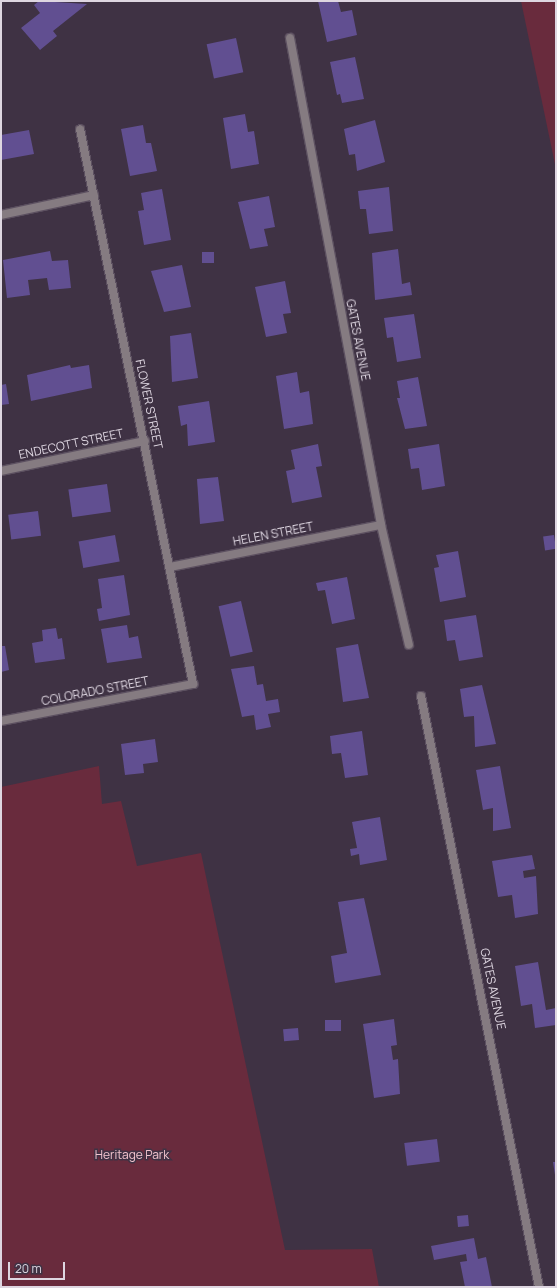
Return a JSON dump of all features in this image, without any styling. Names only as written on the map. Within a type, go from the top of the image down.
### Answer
[{"type":"street","name":"GATES AVENUE","points":[[290,38],[381,524],[409,645]]},
{"type":"street","name":"FLOWER STREET","points":[[80,129],[145,441],[193,684]]},
{"type":"street","points":[[1,215],[94,195]]},
{"type":"street","name":"ENDECOTT STREET","points":[[1,471],[145,441]]},
{"type":"street","name":"HELEN STREET","points":[[170,567],[381,524]]},
{"type":"street","name":"COLORADO STREET","points":[[1,721],[193,684]]},
{"type":"street","name":"GATES AVENUE","points":[[422,696],[539,1287]]},
{"type":"green space","points":[[521,1],[556,1],[556,169]]},
{"type":"green space","name":"Heritage Park","points":[[99,766],[102,804],[121,801],[137,866],[201,853],[285,1250],[372,1249],[379,1287],[1,1287],[1,787]]},
{"type":"building","points":[[39,1],[87,4],[53,31],[57,36],[40,50],[21,28],[40,13],[34,5]]},
{"type":"building","points":[[318,1],[338,1],[341,12],[352,10],[357,35],[327,42]]},
{"type":"building","points":[[236,38],[243,72],[214,78],[207,44]]},
{"type":"building","points":[[355,57],[364,99],[342,103],[340,94],[337,95],[330,62]]},
{"type":"building","points":[[245,114],[248,132],[254,131],[259,164],[231,169],[223,118]]},
{"type":"building","points":[[375,120],[385,162],[357,171],[355,154],[349,155],[344,129]]},
{"type":"building","points":[[143,125],[146,143],[151,143],[157,171],[130,176],[121,129]]},
{"type":"building","points":[[29,130],[34,154],[1,160],[1,135]]},
{"type":"building","points":[[389,187],[393,231],[369,234],[366,209],[360,209],[358,191]]},
{"type":"building","points":[[162,189],[171,240],[144,245],[138,211],[144,210],[141,193]]},
{"type":"building","points":[[269,196],[275,227],[264,229],[268,246],[250,249],[238,202]]},
{"type":"building","points":[[398,249],[402,284],[410,282],[412,295],[375,300],[372,253]]},
{"type":"building","points":[[50,251],[52,261],[68,260],[71,288],[49,290],[47,278],[28,280],[30,295],[7,298],[3,260]]},
{"type":"building","points":[[202,252],[214,252],[214,263],[202,263]]},
{"type":"building","points":[[182,265],[191,307],[164,312],[151,271]]},
{"type":"building","points":[[285,281],[291,313],[283,314],[287,333],[266,337],[255,287]]},
{"type":"building","points":[[414,314],[421,358],[397,362],[393,337],[387,338],[384,318]]},
{"type":"building","points":[[191,333],[198,378],[172,382],[170,336]]},
{"type":"building","points":[[70,365],[71,368],[89,365],[92,388],[31,401],[27,375]]},
{"type":"building","points":[[297,372],[300,393],[309,391],[313,424],[284,429],[276,376]]},
{"type":"building","points":[[418,377],[427,426],[405,429],[397,398],[400,398],[397,381]]},
{"type":"building","points":[[6,384],[9,404],[1,405],[1,385]]},
{"type":"building","points":[[209,401],[215,442],[188,446],[187,424],[181,426],[178,406]]},
{"type":"building","points":[[318,444],[322,466],[316,467],[322,497],[292,503],[286,471],[295,469],[291,450]]},
{"type":"building","points":[[439,444],[445,486],[422,490],[419,468],[411,469],[408,449]]},
{"type":"building","points":[[218,477],[224,521],[200,524],[197,479]]},
{"type":"building","points":[[107,484],[111,512],[72,517],[68,489]]},
{"type":"building","points":[[38,511],[41,536],[11,539],[8,515]]},
{"type":"building","points":[[115,535],[120,562],[83,568],[79,541]]},
{"type":"building","points":[[554,535],[556,549],[545,550],[543,537]]},
{"type":"building","points":[[458,551],[466,597],[440,602],[434,568],[439,567],[436,555]]},
{"type":"building","points":[[124,575],[130,615],[99,621],[97,609],[102,608],[98,579]]},
{"type":"building","points":[[347,577],[355,619],[332,624],[325,590],[318,591],[316,583]]},
{"type":"building","points":[[241,601],[253,652],[230,657],[219,606]]},
{"type":"building","points":[[476,615],[483,657],[459,661],[455,640],[447,641],[444,620]]},
{"type":"building","points":[[127,625],[129,638],[138,636],[142,658],[107,663],[101,629]]},
{"type":"building","points":[[56,628],[58,639],[62,638],[65,659],[35,663],[32,643],[43,641],[42,630]]},
{"type":"building","points":[[358,644],[369,698],[343,702],[336,648]]},
{"type":"building","points":[[1,646],[5,646],[9,670],[1,672]]},
{"type":"building","points":[[254,666],[257,685],[263,684],[266,701],[278,699],[280,712],[268,714],[271,727],[256,730],[254,715],[242,717],[231,669]]},
{"type":"building","points":[[482,685],[496,744],[475,747],[474,716],[464,717],[460,689]]},
{"type":"building","points":[[362,731],[368,775],[345,778],[341,753],[332,754],[330,736]]},
{"type":"building","points":[[155,739],[158,762],[143,764],[144,773],[125,775],[121,744]]},
{"type":"building","points":[[500,766],[511,828],[493,831],[493,808],[483,810],[476,770]]},
{"type":"building","points":[[380,817],[387,860],[360,865],[359,854],[351,856],[350,849],[357,848],[352,822]]},
{"type":"building","points":[[532,855],[535,869],[523,871],[524,878],[536,876],[538,914],[515,918],[512,895],[498,897],[492,861]]},
{"type":"building","points":[[364,898],[381,975],[335,983],[331,956],[347,953],[338,902]]},
{"type":"building","points":[[538,962],[546,1010],[556,1008],[556,1025],[535,1028],[532,1004],[521,1006],[515,966]]},
{"type":"building","points":[[394,1019],[397,1045],[391,1046],[393,1060],[398,1059],[400,1094],[374,1098],[363,1024]]},
{"type":"building","points":[[325,1020],[341,1020],[341,1031],[325,1031]]},
{"type":"building","points":[[298,1028],[299,1040],[284,1041],[283,1029]]},
{"type":"building","points":[[437,1139],[440,1162],[407,1166],[404,1143]]},
{"type":"building","points":[[553,1162],[556,1162],[556,1175],[555,1175]]},
{"type":"building","points":[[468,1215],[469,1226],[458,1227],[457,1216]]},
{"type":"building","points":[[474,1238],[478,1259],[486,1257],[492,1287],[465,1287],[460,1262],[467,1261],[466,1254],[434,1260],[431,1246]]}]
